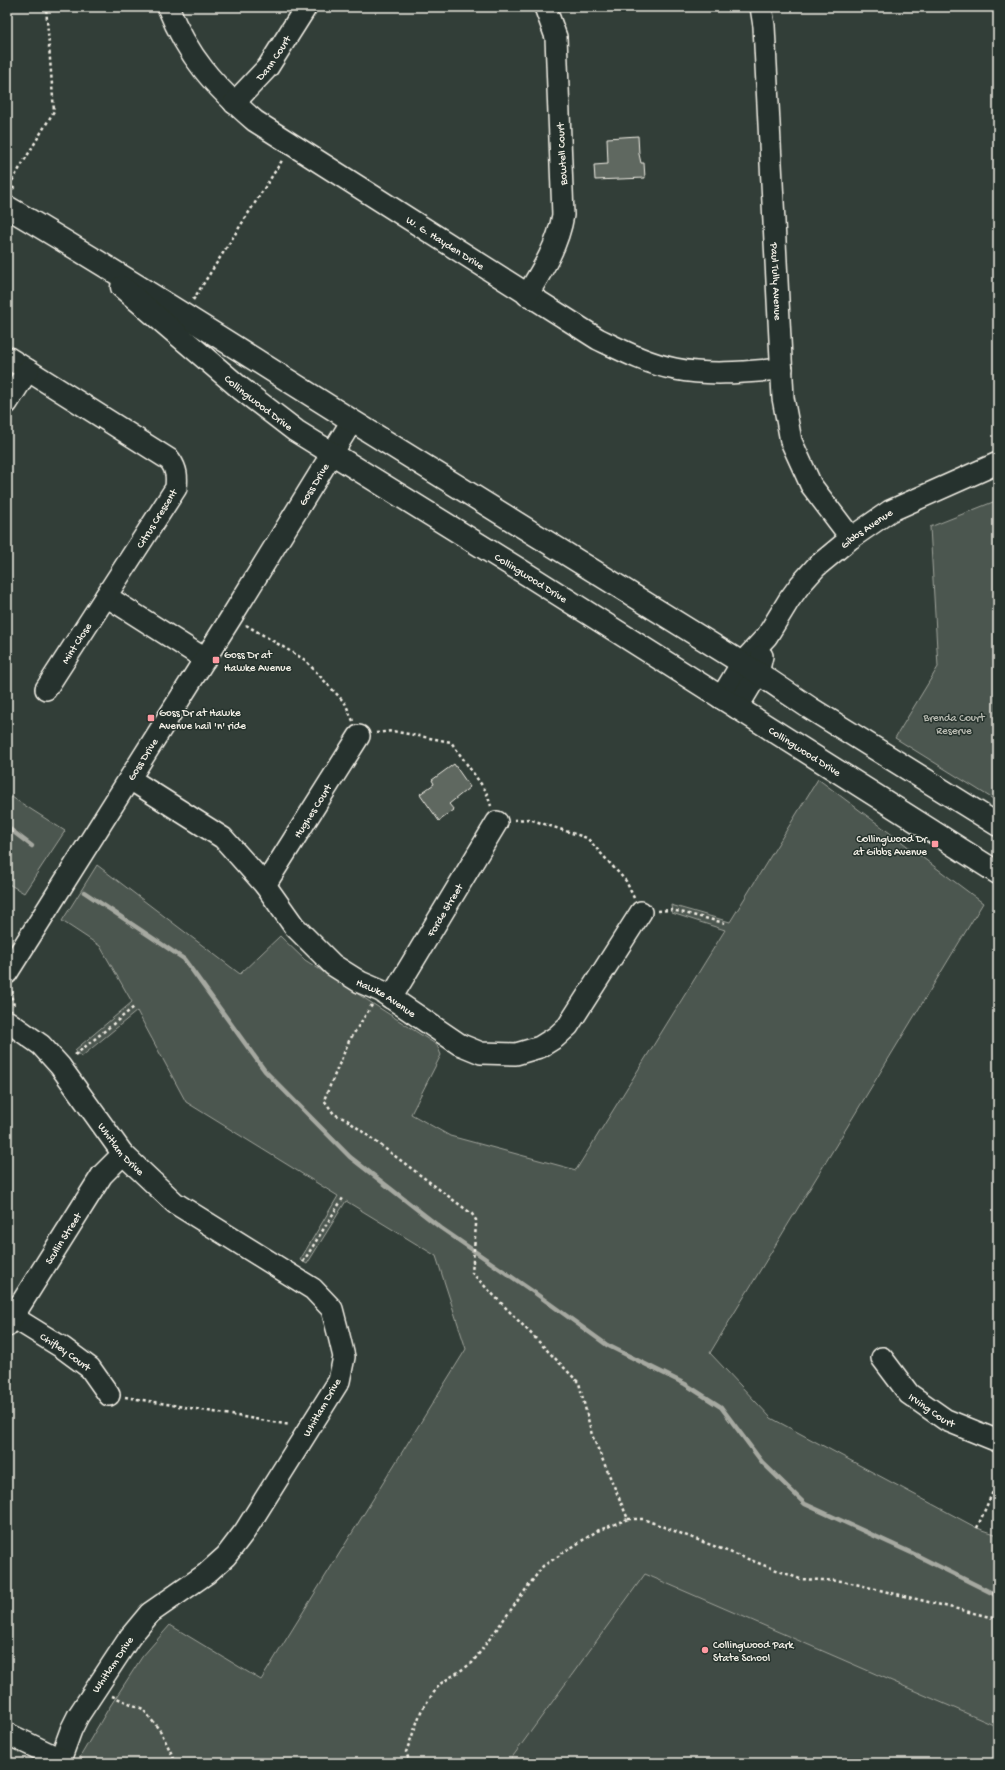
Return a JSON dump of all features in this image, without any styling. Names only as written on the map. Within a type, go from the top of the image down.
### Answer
[{"type":"main road","name":"Collingwood Drive","points":[[7,207],[86,253],[352,421],[750,668],[810,708],[998,825]]},
{"type":"main road","name":"Collingwood Drive","points":[[86,253],[139,303],[240,388],[296,431],[535,579],[998,873]]},
{"type":"street","name":"W. G. Hayden Drive","points":[[168,7],[175,25],[198,65],[234,103],[255,121],[598,340],[662,366],[694,372],[782,369]]},
{"type":"street","name":"Dann Court","points":[[234,103],[268,67],[306,7]]},
{"type":"street","name":"Bowtell Court","points":[[527,294],[552,253],[560,232],[563,215],[556,37],[545,7]]},
{"type":"street","name":"Paul Tully Avenue","points":[[761,7],[764,26],[784,398],[791,441],[811,485],[851,538]]},
{"type":"street","name":"Citrus Crescent","points":[[7,357],[170,460],[176,469],[176,488],[106,596]]},
{"type":"street","points":[[7,404],[28,370]]},
{"type":"street","name":"Goss Drive","points":[[9,980],[46,912],[232,616],[352,421]]},
{"type":"street","name":"Gibbs Avenue","points":[[729,703],[767,636],[800,585],[816,567],[851,538],[890,511],[998,463]]},
{"type":"street","points":[[106,596],[205,659]]},
{"type":"street","name":"Mint Close","points":[[46,690],[106,596]]},
{"type":"street","name":"Hughes Court","points":[[265,885],[359,736]]},
{"type":"street","name":"Hawke Avenue","points":[[130,779],[224,838],[265,885],[294,926],[333,965],[360,982],[386,995],[459,1044],[481,1053],[516,1054],[540,1047],[556,1037],[568,1026],[641,912]]},
{"type":"street","name":"Forde Street","points":[[386,995],[497,822]]},
{"type":"street","name":"Whitlam Drive","points":[[11,1014],[60,1066],[123,1154],[176,1203],[313,1288],[332,1309],[344,1357],[339,1381],[245,1531],[226,1556],[206,1574],[150,1613],[130,1637],[78,1716],[71,1730],[60,1761]]},
{"type":"street","name":"Scullin Street","points":[[10,1322],[102,1175],[123,1154]]},
{"type":"street","name":"Chifley Court","points":[[10,1322],[63,1348],[90,1368],[109,1395]]},
{"type":"street","name":"Irving Court","points":[[882,1358],[909,1394],[946,1420],[998,1442]]},
{"type":"street","points":[[8,1734],[60,1761]]},
{"type":"path","points":[[9,186],[54,111],[46,7]]},
{"type":"path","points":[[192,302],[291,145]]},
{"type":"path","points":[[232,616],[305,660],[345,703],[359,736],[392,731],[451,742],[486,791],[497,822],[529,819],[587,838],[626,881],[641,912],[672,910],[725,923]]},
{"type":"path","points":[[9,980],[14,991],[11,996],[11,1014]]},
{"type":"path","points":[[386,995],[349,1041],[324,1100],[334,1114],[347,1120],[472,1214],[476,1220],[472,1273],[579,1383],[592,1435],[628,1519]]},
{"type":"path","points":[[74,1056],[134,1007]]},
{"type":"path","points":[[70,1051],[78,1062]]},
{"type":"path","points":[[293,1276],[308,1255],[343,1198]]},
{"type":"path","points":[[109,1395],[309,1428]]},
{"type":"path","points":[[977,1528],[998,1480]]},
{"type":"path","points":[[410,1763],[406,1752],[422,1709],[440,1684],[472,1663],[543,1566],[597,1531],[628,1519],[643,1519],[800,1579],[843,1581],[998,1619]]},
{"type":"path","points":[[110,1695],[113,1690]]},
{"type":"path","points":[[123,1700],[143,1709],[161,1732],[176,1763]]},
{"type":"shaded area","name":"Collingwood Park State School","points":[[644,1574],[998,1727],[998,1763],[508,1763]]},
{"type":"green space","name":"Brenda Court Reserve","points":[[998,500],[998,802],[895,738],[938,667],[930,527]]},
{"type":"green space","points":[[818,779],[983,903],[710,1353],[771,1418],[977,1528],[998,1535],[998,1727],[645,1574],[508,1763],[89,1763],[80,1757],[107,1711],[142,1657],[170,1625],[261,1680],[466,1349],[436,1256],[346,1201],[307,1264],[300,1260],[338,1196],[186,1102],[137,1011],[81,1057],[75,1050],[132,1002],[100,946],[62,921],[97,865],[240,974],[280,936],[305,960],[437,1045],[441,1055],[411,1114],[450,1136],[576,1170],[725,930],[672,913],[671,905],[730,922]]},
{"type":"green space","points":[[7,794],[65,831],[24,893],[7,883]]},
{"type":"building","points":[[638,136],[639,154],[641,163],[644,163],[645,178],[595,180],[594,165],[608,164],[607,138]]},
{"type":"building","points":[[454,764],[470,787],[449,804],[454,810],[439,821],[420,794],[434,784],[432,780]]},
{"type":"waterway","points":[[7,827],[32,846]]},
{"type":"waterway","points":[[84,892],[184,959],[265,1071],[350,1157],[441,1228],[607,1345],[685,1384],[721,1407],[762,1462],[805,1504],[914,1554],[998,1596]]},
{"type":"place","name":"Goss Dr at Hawke Avenue","points":[[216,660]]},
{"type":"place","name":"Goss Dr at Hawke Avenue hail 'n' ride","points":[[151,718]]},
{"type":"place","name":"Collingwood Dr at Gibbs Avenue","points":[[935,844]]},
{"type":"place","name":"Collingwood Park State School","points":[[705,1650]]}]
